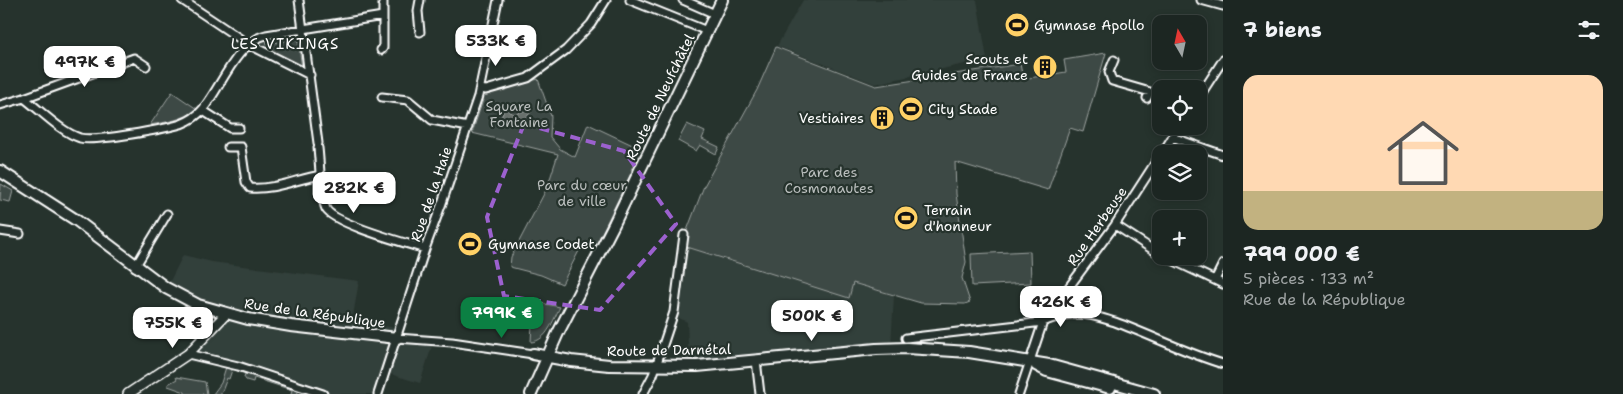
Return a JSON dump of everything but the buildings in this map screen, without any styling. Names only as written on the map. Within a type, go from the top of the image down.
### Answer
[{"type":"main road","name":"Route de Neufchâtel","points":[[531,394],[722,0]]},
{"type":"main road","name":"Rue de la République","points":[[0,171],[76,220],[135,267],[185,300],[226,314],[294,326],[397,338]]},
{"type":"main road","name":"Route de Darnétal","points":[[548,356],[609,365],[704,366],[876,349],[907,348],[968,352],[1049,365],[1154,394]]},
{"type":"main road","name":"Rue de la République","points":[[532,354],[548,356]]},
{"type":"main road","name":"Route de Darnétal","points":[[1030,362],[1047,372],[1131,394]]},
{"type":"street","points":[[182,0],[248,44],[310,75]]},
{"type":"street","points":[[299,0],[310,75],[324,202],[329,214],[343,222],[425,249]]},
{"type":"street","points":[[381,50],[383,48],[383,0]]},
{"type":"street","points":[[420,0],[418,11],[420,32]]},
{"type":"street","name":"Rue de la Haie","points":[[378,394],[425,249],[480,90],[498,0]]},
{"type":"street","points":[[480,90],[528,78],[566,50],[591,24],[606,0]]},
{"type":"street","points":[[630,0],[707,31]]},
{"type":"street","points":[[683,0],[715,14]]},
{"type":"street","points":[[1200,0],[1223,6]]},
{"type":"street","points":[[24,98],[70,133],[80,138],[89,139],[177,125],[202,110],[248,44],[259,37],[383,16]]},
{"type":"street","points":[[0,105],[134,58],[146,66]]},
{"type":"street","points":[[1114,60],[1109,72],[1112,81],[1150,92],[1147,98]]},
{"type":"street","points":[[1207,85],[1223,60]]},
{"type":"street","points":[[382,97],[408,100],[432,120],[468,127]]},
{"type":"street","points":[[202,110],[230,128],[239,128]]},
{"type":"street","points":[[1172,137],[1223,155]]},
{"type":"street","name":"Rue Herbeuse","points":[[1167,145],[1172,137]]},
{"type":"street","points":[[228,147],[242,147],[246,182],[250,188],[260,189],[285,185],[297,180],[321,175]]},
{"type":"street","name":"Rue Herbeuse","points":[[1019,394],[1043,322],[1066,306],[1082,270],[1115,225],[1152,168]]},
{"type":"street","points":[[135,267],[167,214]]},
{"type":"street","points":[[1115,225],[1152,249]]},
{"type":"street","points":[[0,231],[20,234]]},
{"type":"street","points":[[643,394],[652,378],[674,312],[684,235]]},
{"type":"street","points":[[1215,280],[1223,264]]},
{"type":"street","points":[[1182,265],[1223,284]]},
{"type":"street","points":[[906,338],[1043,322],[1066,306],[1129,327],[1197,356],[1223,364]]},
{"type":"street","points":[[128,394],[188,354],[226,314]]},
{"type":"street","name":"Rue de la République","points":[[397,338],[452,342],[532,354]]},
{"type":"street","points":[[188,354],[194,357],[238,366],[324,394]]},
{"type":"street","points":[[756,360],[760,394]]},
{"type":"highlighted area","points":[[524,124],[624,151],[676,224],[600,310],[504,296],[487,217]]},
{"type":"shaded area","points":[[803,0],[977,0],[987,59],[875,84],[777,46]]},
{"type":"shaded area","points":[[507,109],[515,114],[533,109],[527,116],[515,121],[502,123],[501,118],[504,110]]},
{"type":"shaded area","points":[[684,246],[849,298],[853,283],[894,296],[891,346],[689,366],[687,322],[675,316]]},
{"type":"shaded area","points":[[183,255],[212,262],[359,281],[352,322],[391,327],[398,333],[434,340],[420,383],[380,371],[373,394],[329,394],[238,365],[222,367],[187,361],[171,372],[168,366],[186,354],[226,314],[166,289]]},
{"type":"green space","points":[[297,33],[302,68],[261,47],[259,40],[266,39],[267,44],[292,40],[291,35]]},
{"type":"green space","name":"Parc des Cosmonautes","points":[[776,47],[876,86],[1020,64],[1023,79],[1066,72],[1064,60],[1106,53],[1083,132],[1070,128],[1048,190],[955,162],[956,194],[966,262],[962,278],[970,302],[965,304],[921,303],[853,283],[849,298],[687,247],[686,233],[704,186],[757,90]]},
{"type":"green space","name":"Parc du cœur de ville","points":[[538,79],[551,116],[550,137],[560,149],[575,157],[588,124],[641,149],[595,247],[583,243],[562,284],[541,275],[510,267],[511,257],[547,188],[558,154],[472,133],[485,94]]},
{"type":"green space","points":[[172,92],[197,109],[181,118],[150,125]]},
{"type":"green space","points":[[687,124],[705,132],[702,139],[719,147],[716,154],[700,145],[696,151],[678,141]]},
{"type":"green space","points":[[1,184],[13,191],[10,202],[0,200]]},
{"type":"green space","points":[[1030,251],[1031,283],[972,286],[971,254]]},
{"type":"green space","points":[[536,302],[560,307],[545,334],[537,341],[531,342],[532,323]]},
{"type":"green space","points":[[226,367],[232,370],[229,379],[227,378],[221,394],[213,394],[221,383]]},
{"type":"green space","points":[[245,374],[299,390],[297,394],[291,394],[292,390],[254,378],[253,382],[246,380]]},
{"type":"green space","points":[[176,377],[205,382],[207,394],[185,394],[185,392],[168,386],[168,384],[177,379]]},
{"type":"place","name":"Gymnase Apollo","points":[[1017,25]]},
{"type":"place","name":"Scouts et Guides de France","points":[[1045,67]]},
{"type":"place","name":"City Stade","points":[[911,109]]},
{"type":"place","name":"Vestiaires","points":[[882,118]]},
{"type":"place","name":"Terrain d'honneur","points":[[906,218]]},
{"type":"place","name":"Gymnase Codet","points":[[470,244]]},
{"type":"district","name":"LES VIKINGS","points":[[285,44]]},
{"type":"park label","name":"Square La Fontaine","points":[[519,114]]}]
